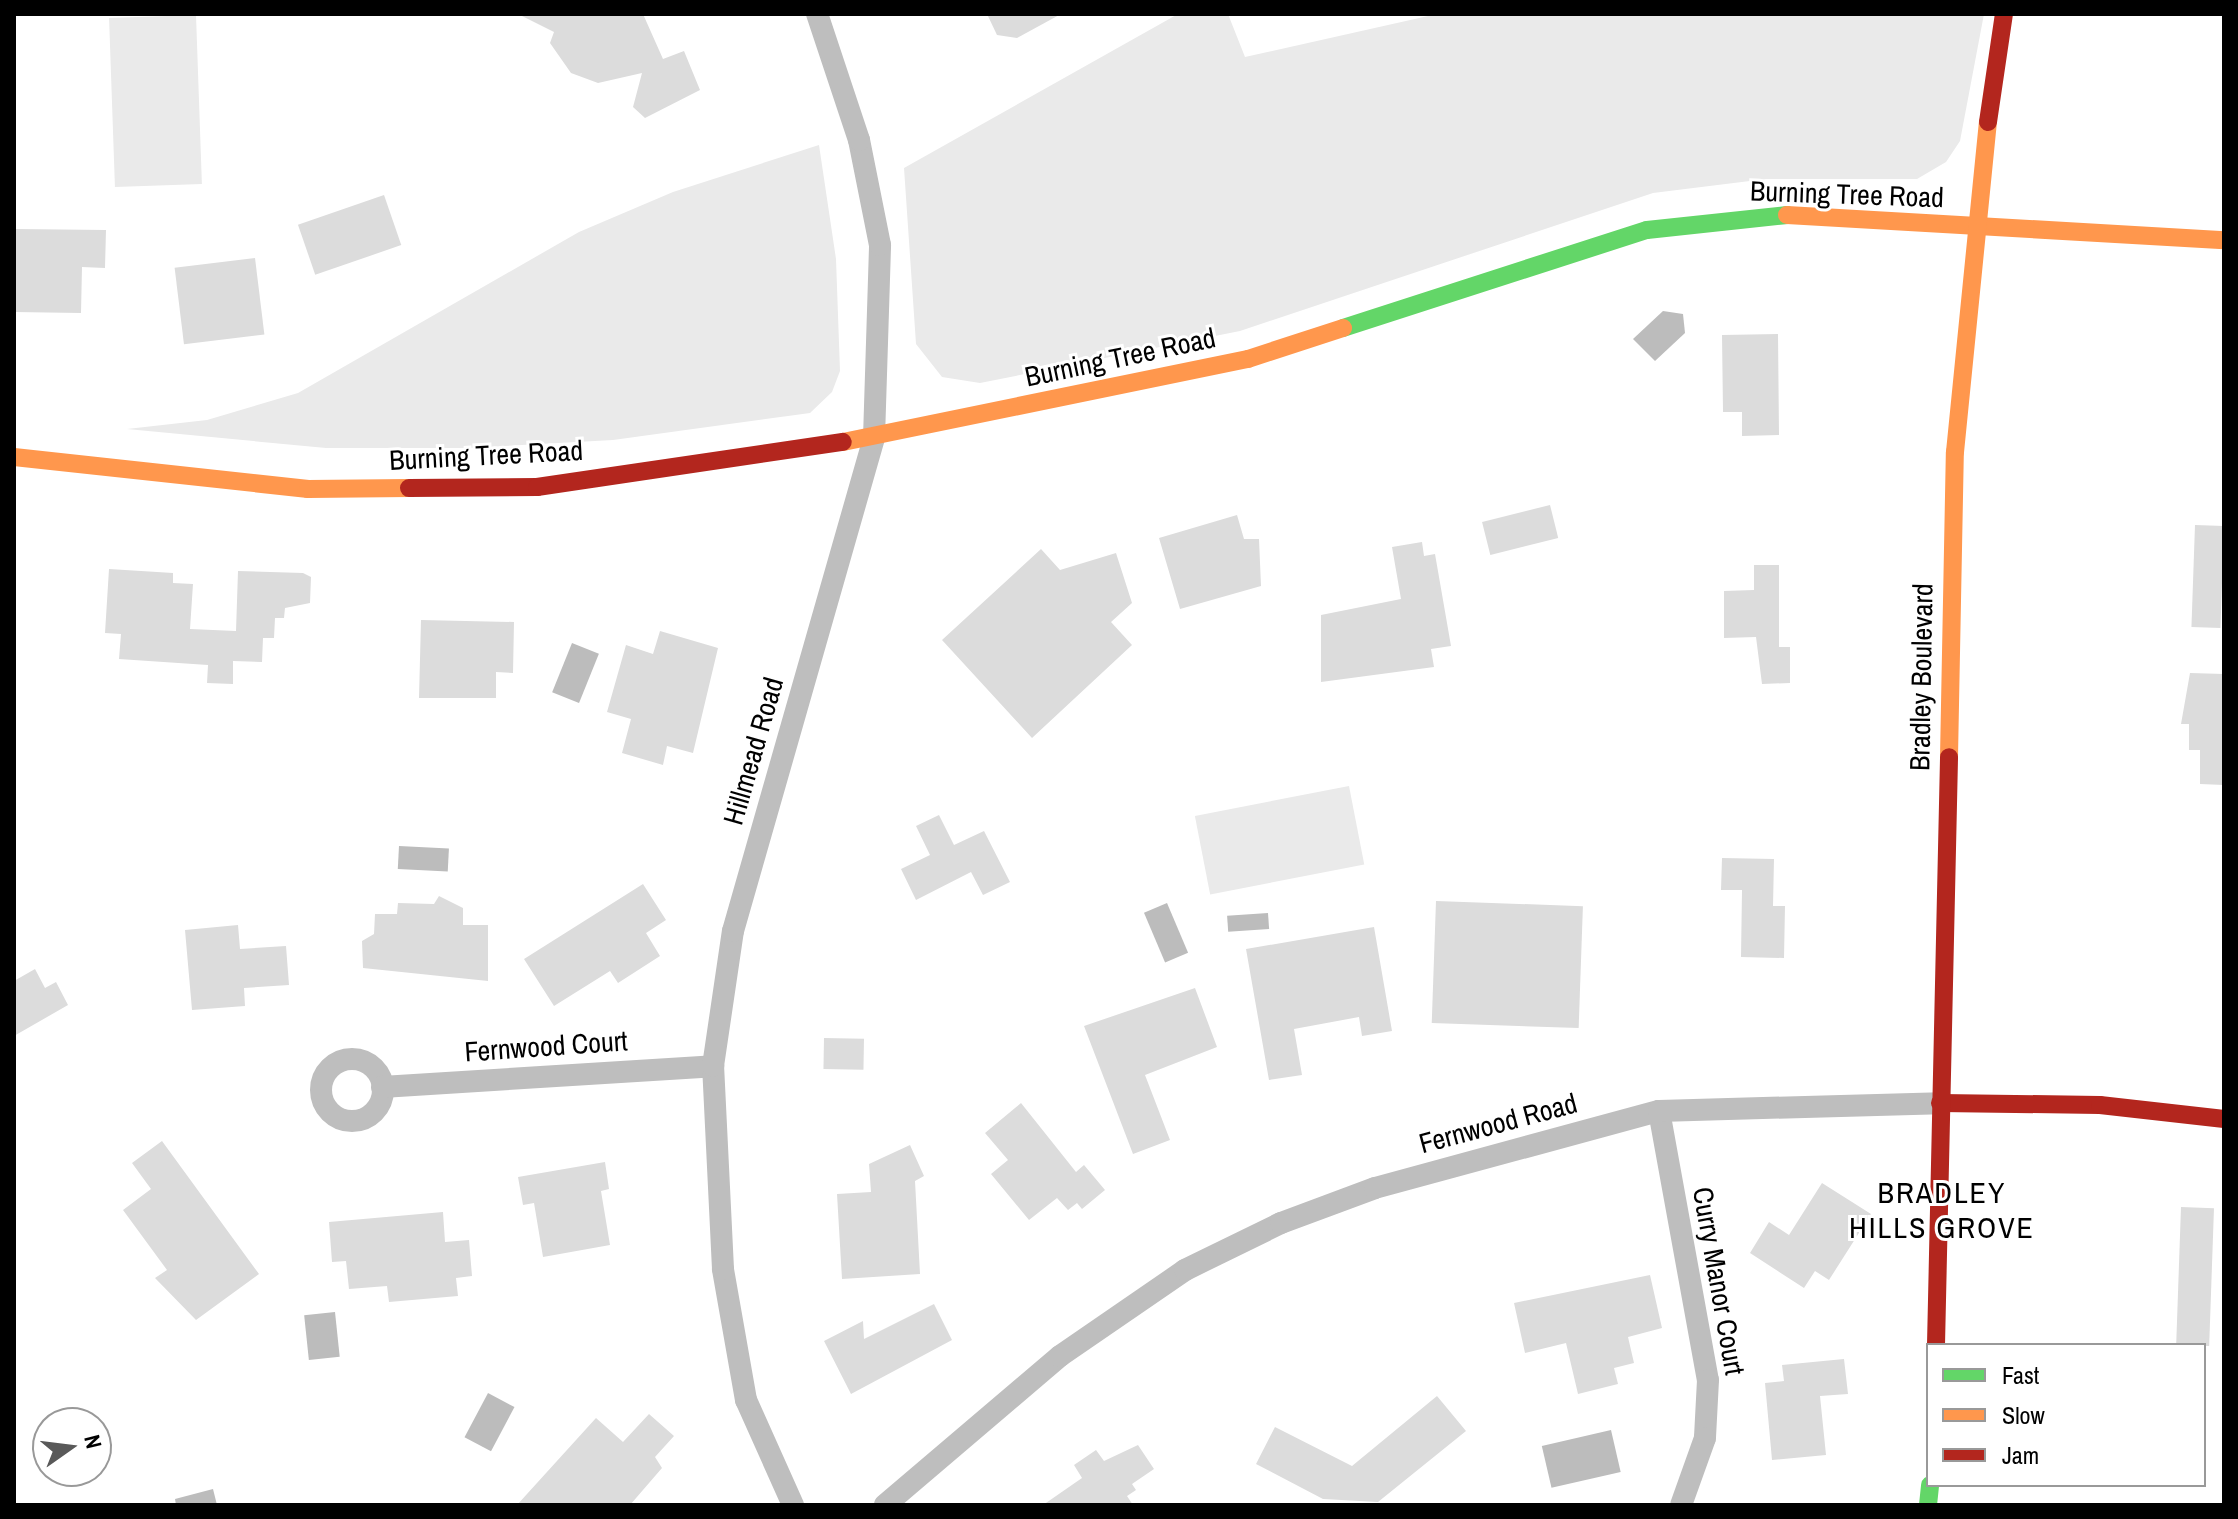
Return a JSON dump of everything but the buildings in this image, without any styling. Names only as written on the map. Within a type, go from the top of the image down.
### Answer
[{"type":"street","name":"Hillmead Road","points":[[793,1505],[746,1400],[723,1269],[713,1066],[733,931],[874,438],[880,245],[859,140],[817,14]]},
{"type":"street","name":"Bradley Boulevard","points":[[1936,1343],[1953,494],[1973,226],[2004,14]]},
{"type":"street","name":"Burning Tree Road","points":[[14,457],[308,489],[537,487],[874,438],[1248,359],[1647,230],[1772,214],[2224,240]]},
{"type":"street","name":"Fernwood Court","points":[[382,1087],[713,1066]]},
{"type":"street","name":"Fernwood Road","points":[[885,1505],[1060,1356],[1185,1270],[1375,1188],[1659,1111],[1940,1103],[2100,1105],[2224,1119]]},
{"type":"street","name":"Curry Manor Court","points":[[1659,1111],[1708,1380],[1705,1438],[1681,1505]]},
{"type":"shaded area","points":[[1178,14],[1228,14],[1245,57],[1437,14],[1984,14],[1960,141],[1946,162],[1917,179],[1766,179],[1653,193],[1240,331],[980,383],[942,377],[916,344],[904,168]]},
{"type":"shaded area","points":[[196,15],[202,184],[115,187],[109,18]]},
{"type":"shaded area","points":[[819,145],[836,259],[840,371],[832,392],[810,413],[613,440],[469,448],[326,448],[127,429],[207,420],[298,393],[579,232],[673,192]]},
{"type":"shaded area","points":[[1663,311],[1683,314],[1685,333],[1655,361],[1633,339]]},
{"type":"shaded area","points":[[572,643],[599,654],[579,703],[552,692]]},
{"type":"shaded area","points":[[1349,786],[1364,865],[1210,894],[1195,816]]},
{"type":"shaded area","points":[[399,846],[449,849],[448,872],[398,869]]},
{"type":"shaded area","points":[[1167,903],[1188,953],[1165,962],[1144,913]]},
{"type":"shaded area","points":[[1268,913],[1269,929],[1228,932],[1227,916]]},
{"type":"shaded area","points":[[335,1312],[340,1357],[309,1360],[304,1315]]},
{"type":"shaded area","points":[[488,1393],[514,1407],[491,1451],[465,1437]]},
{"type":"shaded area","points":[[1611,1430],[1621,1472],[1551,1488],[1542,1446]]},
{"type":"shaded area","points":[[213,1489],[217,1505],[176,1505],[175,1499]]},
{"type":"traffic: fast","points":[[1343,328],[1647,230],[1787,215]]},
{"type":"traffic: fast","points":[[1928,1505],[1930,1487]]},
{"type":"traffic: slow","points":[[1949,757],[1955,452],[1988,122]]},
{"type":"traffic: slow","points":[[1787,215],[2224,240]]},
{"type":"traffic: slow","points":[[843,442],[1248,359],[1343,328]]},
{"type":"traffic: slow","points":[[14,457],[308,489],[409,488]]},
{"type":"traffic: jam","points":[[1988,122],[2004,14]]},
{"type":"traffic: jam","points":[[409,488],[537,487],[843,442]]},
{"type":"traffic: jam","points":[[1936,1343],[1949,757]]},
{"type":"traffic: jam","points":[[1940,1103],[2100,1105],[2224,1119]]},
{"type":"district","name":"BRADLEY HILLS GROVE","points":[[1942,1209]]}]
